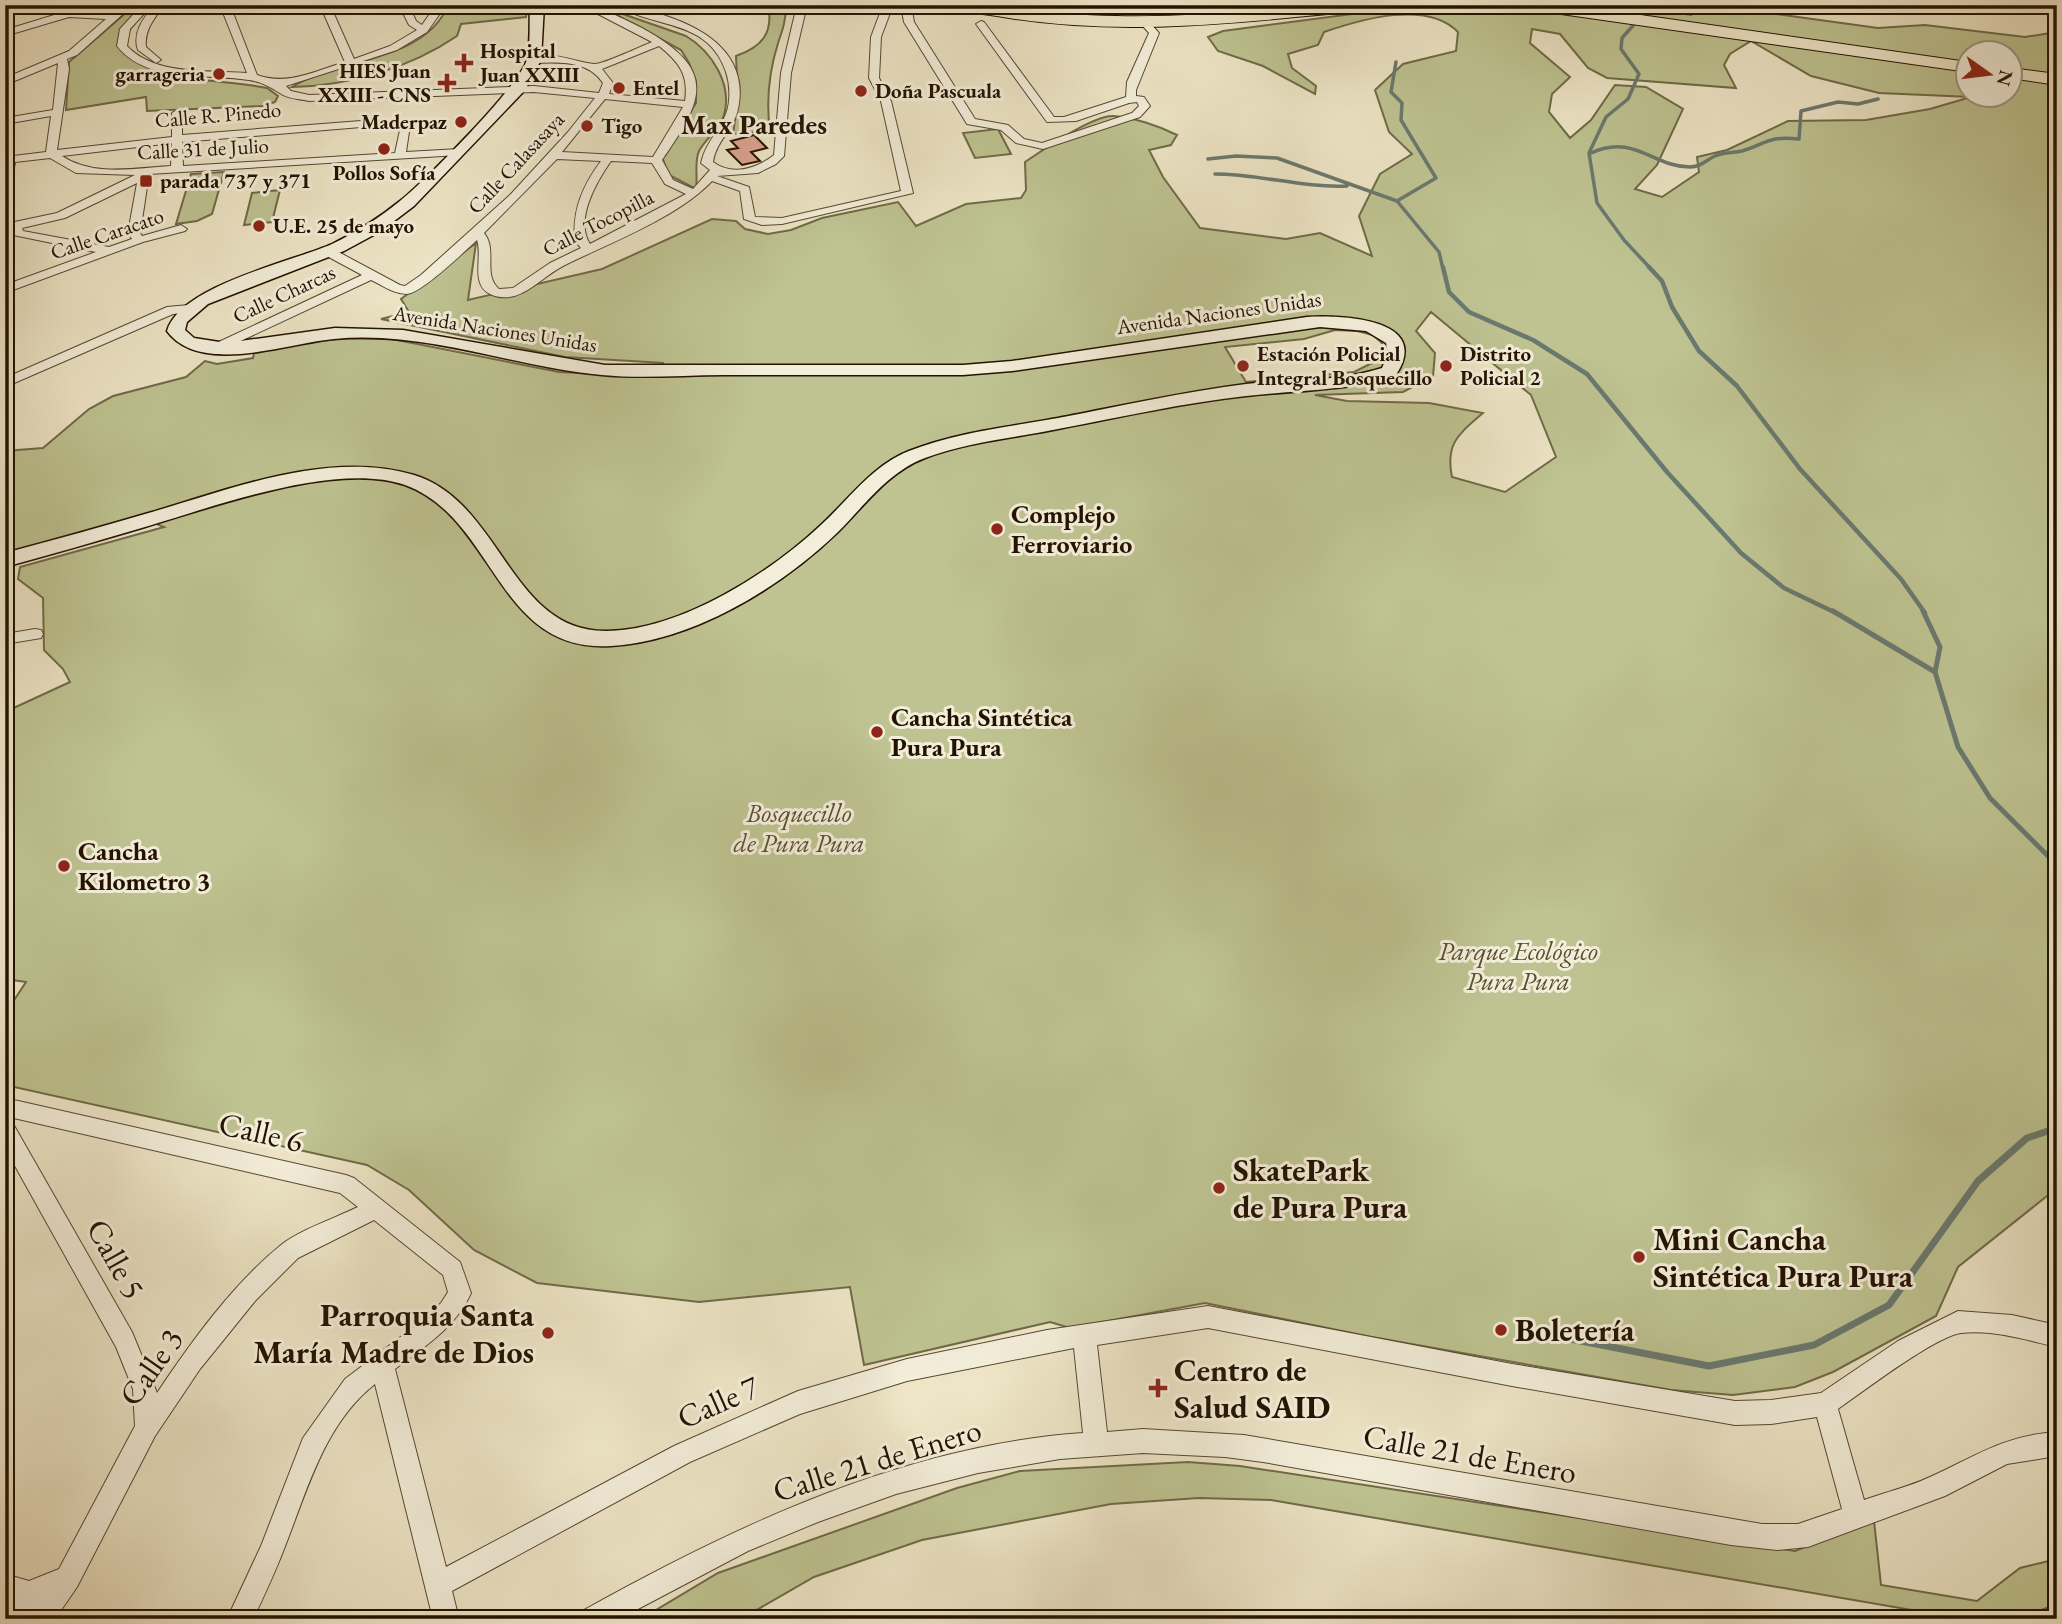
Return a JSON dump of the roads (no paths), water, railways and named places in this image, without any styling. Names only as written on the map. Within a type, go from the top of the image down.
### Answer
[{"type":"highway","points":[[965,5],[1065,21],[1146,24],[1368,5]]},
{"type":"highway","points":[[986,5],[1042,15],[1115,19],[1294,5]]},
{"type":"highway","points":[[1533,5],[1954,65]]},
{"type":"highway","points":[[1580,5],[1954,58]]},
{"type":"highway","points":[[2024,68],[2057,72]]},
{"type":"highway","points":[[2024,75],[2057,80]]},
{"type":"street","points":[[5,82],[62,59],[128,5]]},
{"type":"street","points":[[147,5],[127,25],[122,38],[125,49],[136,59],[163,69],[211,76],[253,77],[277,84],[287,93],[309,99],[519,89],[691,105]]},
{"type":"street","points":[[159,5],[143,28],[139,41],[146,53],[164,64],[163,69]]},
{"type":"street","points":[[225,5],[253,77]]},
{"type":"street","points":[[325,5],[351,63]]},
{"type":"street","points":[[404,5],[412,23],[424,30]]},
{"type":"street","points":[[277,84],[351,63],[402,43],[424,30],[441,5]]},
{"type":"street","points":[[5,383],[172,310],[189,309],[216,294],[327,251],[391,217],[459,152],[519,89],[534,60],[537,5]]},
{"type":"street","points":[[592,5],[661,42],[678,54],[689,68],[691,105],[656,160]]},
{"type":"street","points":[[621,5],[692,29],[709,38],[722,51],[730,64],[734,101],[732,113],[708,156],[707,163],[714,174],[745,189],[750,219],[762,222],[796,218],[907,193],[886,101],[874,78],[876,37],[888,5]]},
{"type":"street","points":[[714,174],[753,171],[767,166],[779,156],[786,73],[802,5]]},
{"type":"street","points":[[906,5],[909,22],[971,122],[1004,127],[1020,141],[1043,146],[1136,114],[1145,102],[1131,99],[1080,118],[1051,120],[981,24]]},
{"type":"street","points":[[5,33],[65,9],[114,17]]},
{"type":"street","points":[[5,21],[43,20]]},
{"type":"street","points":[[1131,99],[1130,89],[1139,64],[1153,40],[1154,33],[1146,24]]},
{"type":"street","points":[[596,68],[661,42]]},
{"type":"street","points":[[51,154],[64,63],[62,59]]},
{"type":"street","points":[[534,60],[560,60],[596,68],[604,74],[608,83],[602,98]]},
{"type":"street","name":"Calle Calasasaya","points":[[371,275],[396,288],[407,289],[475,235],[602,98]]},
{"type":"street","points":[[5,121],[58,112]]},
{"type":"street","points":[[177,113],[177,171]]},
{"type":"street","name":"Calle R. Pinedo","points":[[8,160],[176,138],[390,124],[406,127],[400,156]]},
{"type":"street","name":"Calle 31 de Julio","points":[[51,154],[67,166],[87,172],[143,174],[459,152]]},
{"type":"street","points":[[552,155],[656,160]]},
{"type":"street","points":[[588,248],[581,241],[581,208],[596,173],[608,158]]},
{"type":"street","points":[[5,185],[8,160]]},
{"type":"street","points":[[656,160],[669,181],[694,194]]},
{"type":"street","points":[[11,227],[61,216],[143,174]]},
{"type":"street","points":[[139,240],[134,233],[143,174]]},
{"type":"street","name":"Calle Tocopilla","points":[[491,290],[506,294],[517,291],[554,265],[694,194],[714,174]]},
{"type":"street","points":[[11,227],[21,234],[111,251]]},
{"type":"street","name":"Calle Caracato","points":[[5,289],[139,240],[181,229]]},
{"type":"street","name":"Calle Calasasaya","points":[[475,235],[481,236],[485,242],[483,271],[491,290]]},
{"type":"street","points":[[327,251],[371,275]]},
{"type":"street","name":"Calle Charcas","points":[[215,349],[371,275]]},
{"type":"street","name":"Avenida Naciones Unidas","points":[[5,560],[281,483],[379,474],[421,484],[462,511],[480,531],[525,606],[549,627],[573,636],[626,639],[725,605],[768,582],[797,560],[893,468],[915,455],[983,438],[1217,393],[1377,377],[1390,372],[1398,352],[1395,342],[1377,329],[1336,321],[1307,322],[1012,366],[939,371],[584,369],[429,339],[361,332],[215,349],[190,344],[180,338],[176,331],[179,320],[189,309]]},
{"type":"street","points":[[5,639],[35,634]]},
{"type":"street","name":"Calle 6","points":[[5,1107],[346,1185],[452,1269],[460,1293],[449,1311],[382,1364]]},
{"type":"street","name":"Calle 5","points":[[5,1128],[124,1340],[145,1389],[147,1428]]},
{"type":"street","name":"Calle 3","points":[[35,1607],[68,1578],[147,1428],[200,1352],[247,1294],[290,1251],[376,1209]]},
{"type":"street","name":"Calle 7","points":[[439,1585],[682,1454],[798,1403],[906,1370],[1048,1341],[1208,1317],[1512,1376],[1735,1413],[1771,1412],[1825,1404]]},
{"type":"street","points":[[1856,1516],[1825,1404],[1906,1349],[1958,1322],[2012,1326],[2057,1336]]},
{"type":"street","points":[[1084,1335],[1096,1440]]},
{"type":"street","points":[[240,1619],[271,1551],[311,1446],[353,1387],[382,1364],[446,1619]]},
{"type":"street","name":"Calle 21 de Enero","points":[[593,1619],[653,1583],[742,1538],[817,1510],[905,1481],[1001,1455],[1096,1440],[1225,1445],[1510,1496],[1779,1538],[1831,1527],[1938,1486],[2003,1450],[2034,1444],[2057,1444]]},
{"type":"street","points":[[5,1587],[35,1607]]},
{"type":"street","points":[[5,1614],[35,1607]]},
{"type":"waterway","points":[[1637,21],[1622,38],[1621,49],[1639,74],[1628,99],[1606,117],[1589,153],[1597,203],[1624,240],[1651,269]]},
{"type":"waterway","points":[[1396,62],[1391,92],[1402,103],[1401,120],[1436,178],[1397,201]]},
{"type":"waterway","points":[[1591,153],[1619,147],[1677,166],[1694,167],[1718,155],[1742,151],[1774,139],[1799,139],[1801,111],[1838,102],[1858,104],[1878,99]]},
{"type":"waterway","points":[[1208,159],[1236,156],[1277,158],[1397,201]]},
{"type":"waterway","points":[[1215,174],[1347,186]]},
{"type":"waterway","points":[[1397,201],[1439,252],[1443,269]]},
{"type":"waterway","points":[[1443,267],[1449,292],[1469,312],[1533,340],[1587,374],[1667,472],[1741,553],[1784,588],[1836,613]]},
{"type":"waterway","points":[[1649,267],[1662,281],[1672,307],[1699,351],[1737,386],[1800,469],[1901,579],[1925,613]]},
{"type":"waterway","points":[[1833,611],[1935,672]]},
{"type":"waterway","points":[[1923,611],[1940,647],[1935,672]]},
{"type":"waterway","points":[[1935,672],[1958,747],[1990,798],[2057,865]]},
{"type":"waterway","points":[[1550,1335],[1709,1366],[1814,1345],[1889,1305],[1978,1181],[2027,1138],[2057,1128]]},
{"type":"place","name":"Hospital Juan XXIII","points":[[464,63]]},
{"type":"place","name":"garrageria","points":[[219,74]]},
{"type":"place","name":"HIES Juan XXIII - CNS","points":[[447,83]]},
{"type":"place","name":"Entel","points":[[619,88]]},
{"type":"place","name":"Doña Pascuala","points":[[861,91]]},
{"type":"place","name":"Maderpaz","points":[[461,122]]},
{"type":"place","name":"Tigo","points":[[587,126]]},
{"type":"place","name":"Pollos Sofía","points":[[384,149]]},
{"type":"place","name":"parada 737 y 371","points":[[146,181]]},
{"type":"place","name":"U.E. 25 de mayo","points":[[259,226]]},
{"type":"place","name":"Estación Policial Integral Bosquecillo","points":[[1243,366]]},
{"type":"place","name":"Distrito Policial 2","points":[[1446,366]]},
{"type":"place","name":"Complejo Ferroviario","points":[[997,529]]},
{"type":"place","name":"Cancha Sintética Pura Pura","points":[[877,732]]},
{"type":"place","name":"Cancha Kilometro 3","points":[[64,866]]},
{"type":"place","name":"SkatePark de Pura Pura","points":[[1219,1188]]},
{"type":"place","name":"Mini Cancha Sintética Pura Pura","points":[[1639,1257]]},
{"type":"place","name":"Boletería","points":[[1501,1330]]},
{"type":"place","name":"Parroquia Santa María Madre de Dios","points":[[548,1333]]},
{"type":"place","name":"Centro de Salud SAID","points":[[1158,1388]]},
{"type":"district","name":"Max Paredes","points":[[754,124]]},
{"type":"park label","name":"Bosquecillo de Pura Pura","points":[[799,828]]},
{"type":"park label","name":"Parque Ecológico Pura Pura","points":[[1518,966]]}]
